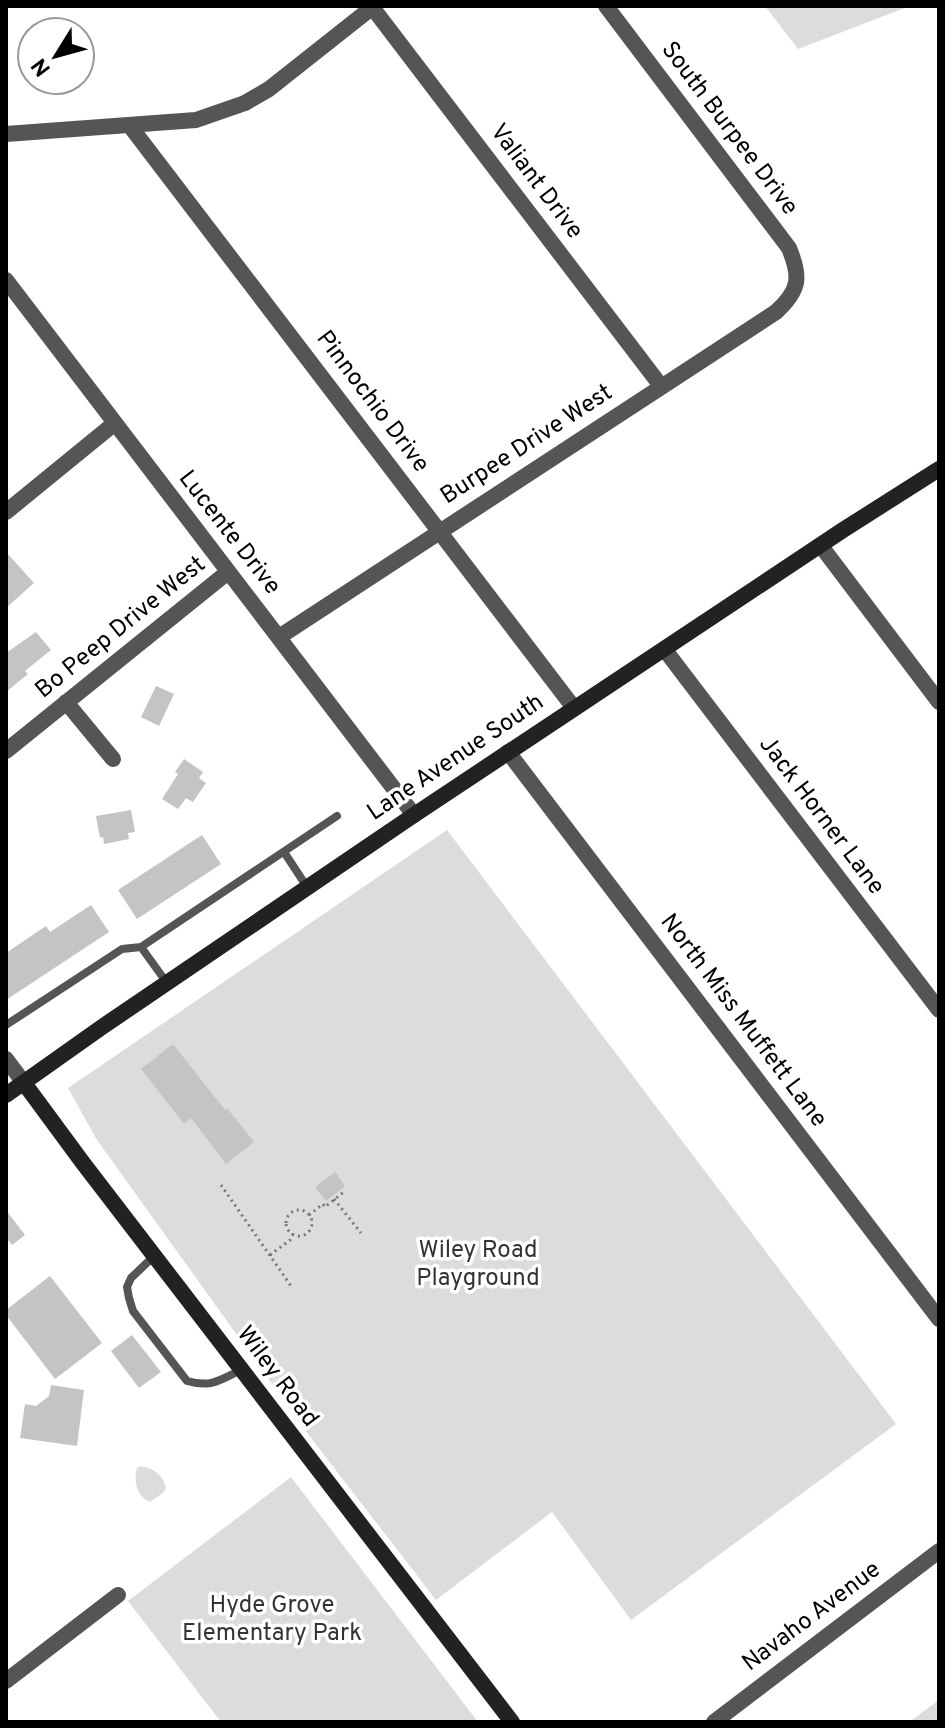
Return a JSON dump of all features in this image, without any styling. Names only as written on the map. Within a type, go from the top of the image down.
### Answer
[{"type":"main road","name":"Lane Avenue South","points":[[6,1095],[414,815],[939,469]]},
{"type":"main road","name":"Wiley Road","points":[[24,1083],[512,1722]]},
{"type":"street","name":"South Burpee Drive","points":[[606,6],[789,248],[797,268],[795,288]]},
{"type":"street","points":[[6,134],[196,120],[245,103],[269,89],[373,7]]},
{"type":"street","name":"Valiant Drive","points":[[373,7],[661,386]]},
{"type":"street","name":"Pinnochio Drive","points":[[130,126],[574,708]]},
{"type":"street","name":"Lucente Drive","points":[[6,280],[414,815]]},
{"type":"street","name":"Burpee Drive West","points":[[279,637],[776,312],[788,301],[795,288]]},
{"type":"street","points":[[6,512],[115,423]]},
{"type":"street","points":[[821,546],[939,702]]},
{"type":"street","name":"Bo Peep Drive West","points":[[6,751],[228,572]]},
{"type":"street","name":"Jack Horner Lane","points":[[665,650],[939,1010]]},
{"type":"street","points":[[66,702],[113,759]]},
{"type":"street","name":"North Miss Muffett Lane","points":[[508,752],[939,1319]]},
{"type":"street","name":"Wiley Road","points":[[6,1059],[24,1083]]},
{"type":"street","name":"Navaho Avenue","points":[[714,1722],[939,1551]]},
{"type":"street","points":[[6,1681],[118,1595]]},
{"type":"lane","points":[[6,1025],[122,949],[141,947],[337,816]]},
{"type":"lane","points":[[284,852],[307,887]]},
{"type":"lane","points":[[141,947],[167,983]]},
{"type":"lane","points":[[154,1256],[131,1278],[127,1287],[133,1311],[187,1381],[212,1385],[241,1370]]},
{"type":"path","points":[[221,1185],[291,1286]]},
{"type":"path","points":[[309,1215],[345,1191]]},
{"type":"path","points":[[334,1199],[361,1233]]},
{"type":"path","points":[[302,1210],[309,1215],[312,1223],[309,1231],[302,1235],[293,1234],[286,1224],[290,1213],[302,1210]]},
{"type":"path","points":[[270,1255],[290,1240],[293,1234]]},
{"type":"green space","points":[[765,6],[910,6],[798,49]]},
{"type":"green space","name":"Wiley Road Playground","points":[[447,830],[896,1424],[631,1620],[552,1512],[436,1600],[311,1438],[97,1140],[68,1088]]},
{"type":"green space","points":[[141,1466],[157,1473],[166,1487],[150,1502],[137,1488],[136,1473]]},
{"type":"green space","name":"Hyde Grove Elementary Park","points":[[291,1477],[478,1722],[221,1722],[128,1601]]},
{"type":"green space","points":[[939,1700],[939,1722],[909,1722]]},
{"type":"building","points":[[6,552],[34,583],[6,608]]},
{"type":"building","points":[[36,632],[51,650],[6,692],[6,653]]},
{"type":"building","points":[[156,686],[174,694],[159,726],[141,717]]},
{"type":"building","points":[[184,759],[203,772],[199,778],[206,783],[193,802],[186,798],[178,809],[162,799]]},
{"type":"building","points":[[131,810],[135,832],[128,833],[129,839],[104,844],[96,816]]},
{"type":"building","points":[[202,835],[221,864],[137,919],[118,890]]},
{"type":"building","points":[[91,905],[109,932],[6,1000],[6,953],[46,926],[50,932]]},
{"type":"building","points":[[173,1044],[254,1142],[226,1164],[191,1118],[184,1124],[141,1069]]},
{"type":"building","points":[[335,1172],[345,1186],[326,1201],[315,1187]]},
{"type":"building","points":[[6,1210],[25,1235],[12,1245],[6,1238]]},
{"type":"building","points":[[50,1276],[102,1343],[55,1379],[6,1315],[6,1310]]},
{"type":"building","points":[[132,1335],[161,1372],[139,1388],[111,1351]]},
{"type":"building","points":[[51,1385],[84,1390],[77,1446],[20,1438],[25,1404],[36,1406],[49,1396]]}]
